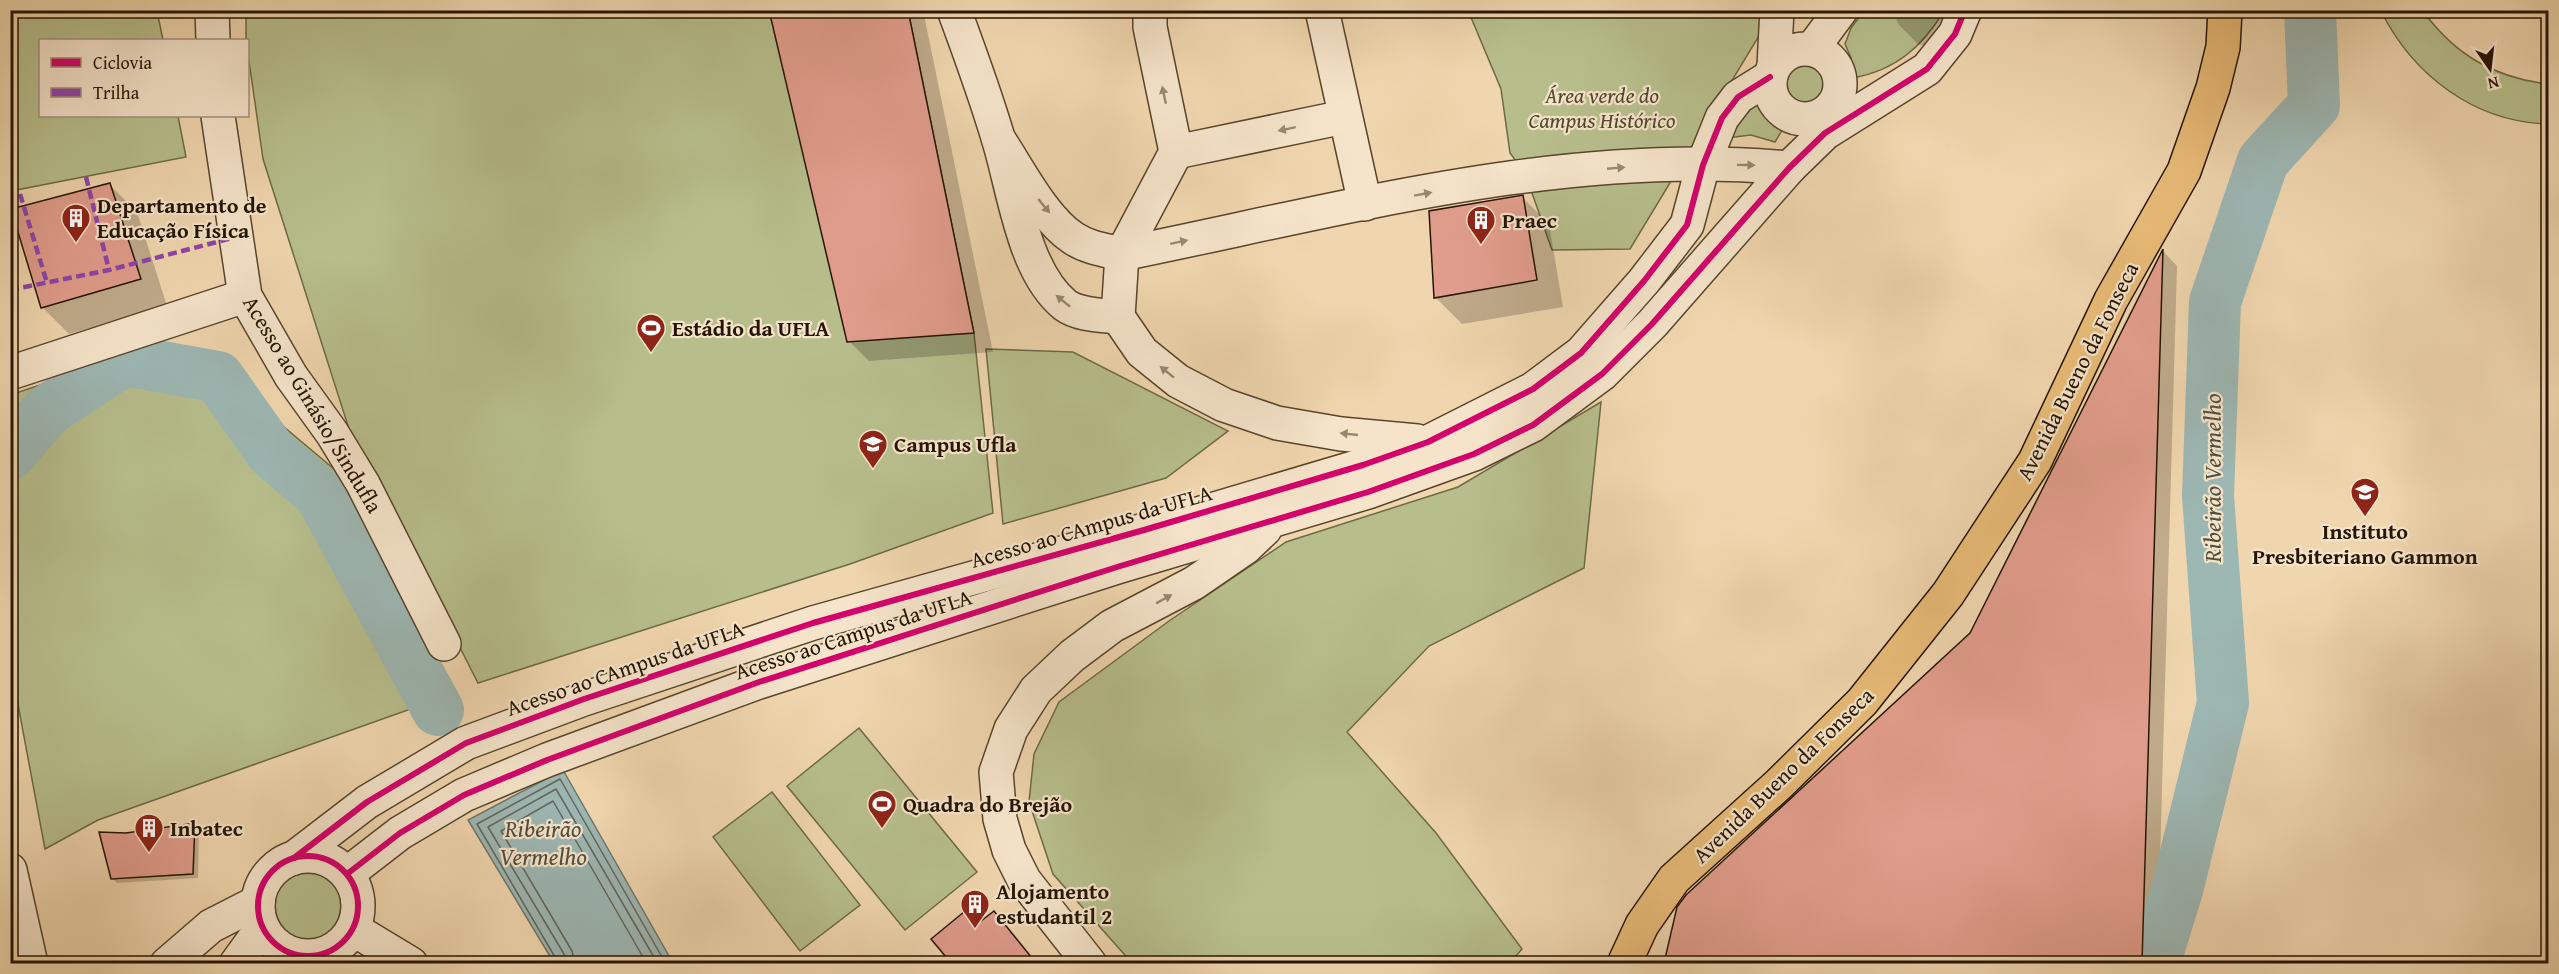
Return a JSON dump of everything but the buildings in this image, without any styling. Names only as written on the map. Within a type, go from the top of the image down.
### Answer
[{"type":"main road","name":"Avenida Bueno da Fonseca","points":[[1624,963],[1642,925],[1674,879],[1779,784],[1862,702],[1948,594],[2035,462],[2111,300],[2184,171],[2213,88],[2223,47],[2225,10]]},
{"type":"street","points":[[212,10],[213,39]]},
{"type":"street","points":[[954,10],[999,140],[1020,221],[1038,269],[1052,292],[1067,306],[1090,314],[1118,317]]},
{"type":"street","points":[[1150,10],[1150,27],[1176,152],[1122,254],[1118,317],[1142,352],[1178,381],[1224,405],[1277,423],[1341,434],[1428,442]]},
{"type":"street","points":[[1322,10],[1365,204]]},
{"type":"street","points":[[1772,71],[1784,55],[1797,48],[1812,49],[1828,56],[1838,70],[1840,87],[1835,103],[1823,124],[1809,119],[1796,118],[1784,112],[1775,103],[1770,90],[1776,10]]},
{"type":"street","points":[[1812,49],[1841,10]]},
{"type":"street","name":"Acesso ao Campus da UFLA","points":[[347,874],[400,833],[464,795],[547,760],[759,682],[1117,567],[1368,492],[1474,454],[1533,425],[1602,374],[1652,324],[1789,168],[1823,124],[1927,69],[1955,34],[1965,10]]},
{"type":"street","name":"Acesso ao CAmpus da UFLA","points":[[260,915],[269,874],[294,858],[367,802],[466,743],[573,703],[813,623],[1144,530],[1363,465],[1428,442],[1533,389],[1581,353],[1644,281],[1687,225],[1703,165],[1722,118],[1738,97],[1772,71]]},
{"type":"street","name":"Acesso ao Ginásio/Sindufla","points":[[219,117],[245,296],[291,376],[332,433],[363,484],[444,644]]},
{"type":"street","points":[[1176,152],[1344,117]]},
{"type":"street","points":[[999,140],[1035,196],[1072,237],[1093,248],[1122,254],[1365,204],[1486,182],[1643,165],[1753,165],[1789,168]]},
{"type":"street","points":[[10,373],[245,296]]},
{"type":"street","points":[[1090,963],[1024,880],[1009,850],[1000,819],[996,772],[1011,729],[1036,690],[1072,656],[1112,626],[1194,583],[1245,548],[1273,522]]},
{"type":"street","points":[[1112,626],[1117,567]]},
{"type":"street","points":[[260,915],[272,941],[292,959],[312,957],[328,952],[343,943],[353,929],[358,901],[355,887],[347,874],[323,858],[309,856],[294,858]]},
{"type":"street","points":[[10,870],[31,963]]},
{"type":"street","points":[[167,963],[211,926],[260,915]]},
{"type":"street","points":[[236,963],[260,915]]},
{"type":"street","points":[[353,929],[411,963]]},
{"type":"green space","points":[[11,10],[157,11],[163,39],[39,39],[39,117],[178,117],[186,157],[11,191]]},
{"type":"green space","name":"Área verde do Campus Histórico","points":[[1473,10],[1774,11],[1630,249],[1552,250],[1525,173],[1510,153],[1501,89],[1470,15]]},
{"type":"green space","name":"Estádio da UFLA","points":[[246,11],[908,11],[974,333],[993,513],[850,564],[478,683],[349,429],[263,159],[249,61],[249,39],[246,39]]},
{"type":"green space","points":[[1864,11],[1944,11],[1927,36],[1906,55],[1882,69],[1853,78],[1851,58],[1845,44],[1851,28]]},
{"type":"green space","points":[[2381,11],[2423,11],[2449,40],[2478,62],[2511,76],[2548,84],[2548,124],[2521,121],[2495,114],[2449,91],[2410,55],[2394,34]]},
{"type":"green space","points":[[1804,58],[1820,64],[1826,80],[1820,96],[1804,102],[1788,96],[1782,80],[1788,64]]},
{"type":"green space","points":[[1758,90],[1769,110],[1789,119],[1775,142],[1751,135],[1726,138]]},
{"type":"green space","points":[[986,349],[1073,352],[1228,431],[1166,478],[1003,524]]},
{"type":"green space","points":[[186,351],[220,373],[341,475],[436,700],[98,820],[45,849],[11,667],[10,395],[124,357]]},
{"type":"green space","points":[[1601,402],[1584,568],[1429,646],[1347,732],[1436,833],[1522,949],[1510,963],[1132,963],[1053,874],[1029,802],[1034,754],[1059,702],[1169,621],[1286,542],[1458,487]]},
{"type":"green space","name":"Quadra do Brejão","points":[[859,728],[977,872],[905,930],[787,786]]},
{"type":"green space","points":[[772,792],[860,905],[800,951],[713,837]]},
{"type":"green space","points":[[313,862],[343,877],[353,912],[332,944],[304,952],[275,936],[262,906],[276,876]]},
{"type":"water","name":"Ribeirão Vermelho","points":[[563,770],[673,963],[554,963],[468,820]]},
{"type":"waterway","name":"Ribeirão Vermelho","points":[[2154,964],[2177,890],[2223,703],[2208,496],[2215,302],[2263,161],[2314,105],[2310,10]]},
{"type":"waterway","name":"Ribeirão Vermelho","points":[[10,454],[48,410],[124,360],[218,377],[271,452],[320,494],[438,710]]},
{"type":"marked path","points":[[86,177],[109,270]]},
{"type":"marked path","points":[[20,194],[47,283]]},
{"type":"marked path","points":[[10,290],[109,270],[236,237]]},
{"type":"cycle path","points":[[347,874],[400,833],[464,795],[547,760],[759,682],[1117,567],[1368,492],[1474,454],[1533,425],[1602,374],[1652,324],[1789,168],[1825,133],[1927,69],[1955,34],[1965,10]]},
{"type":"cycle path","points":[[294,858],[367,802],[466,743],[584,699],[813,623],[1144,530],[1363,465],[1428,442],[1533,389],[1581,353],[1644,281],[1687,225],[1703,165],[1722,118],[1738,97],[1770,77]]},
{"type":"cycle path","points":[[308,856],[336,864],[350,878],[358,906],[350,934],[336,948],[308,956],[280,948],[266,934],[258,906],[266,878],[280,864],[308,856]]},
{"type":"place","name":"Departamento de Educação Física","points":[[76,244]]},
{"type":"place","name":"Praec","points":[[1481,246]]},
{"type":"place","name":"Estádio da UFLA","points":[[651,354]]},
{"type":"place","name":"Campus Ufla","points":[[873,470]]},
{"type":"place","name":"Instituto Presbiteriano Gammon","points":[[2365,518]]},
{"type":"place","name":"Quadra do Brejão","points":[[882,830]]},
{"type":"place","name":"Inbatec","points":[[149,854]]},
{"type":"place","name":"Alojamento estudantil 2","points":[[975,930]]}]
